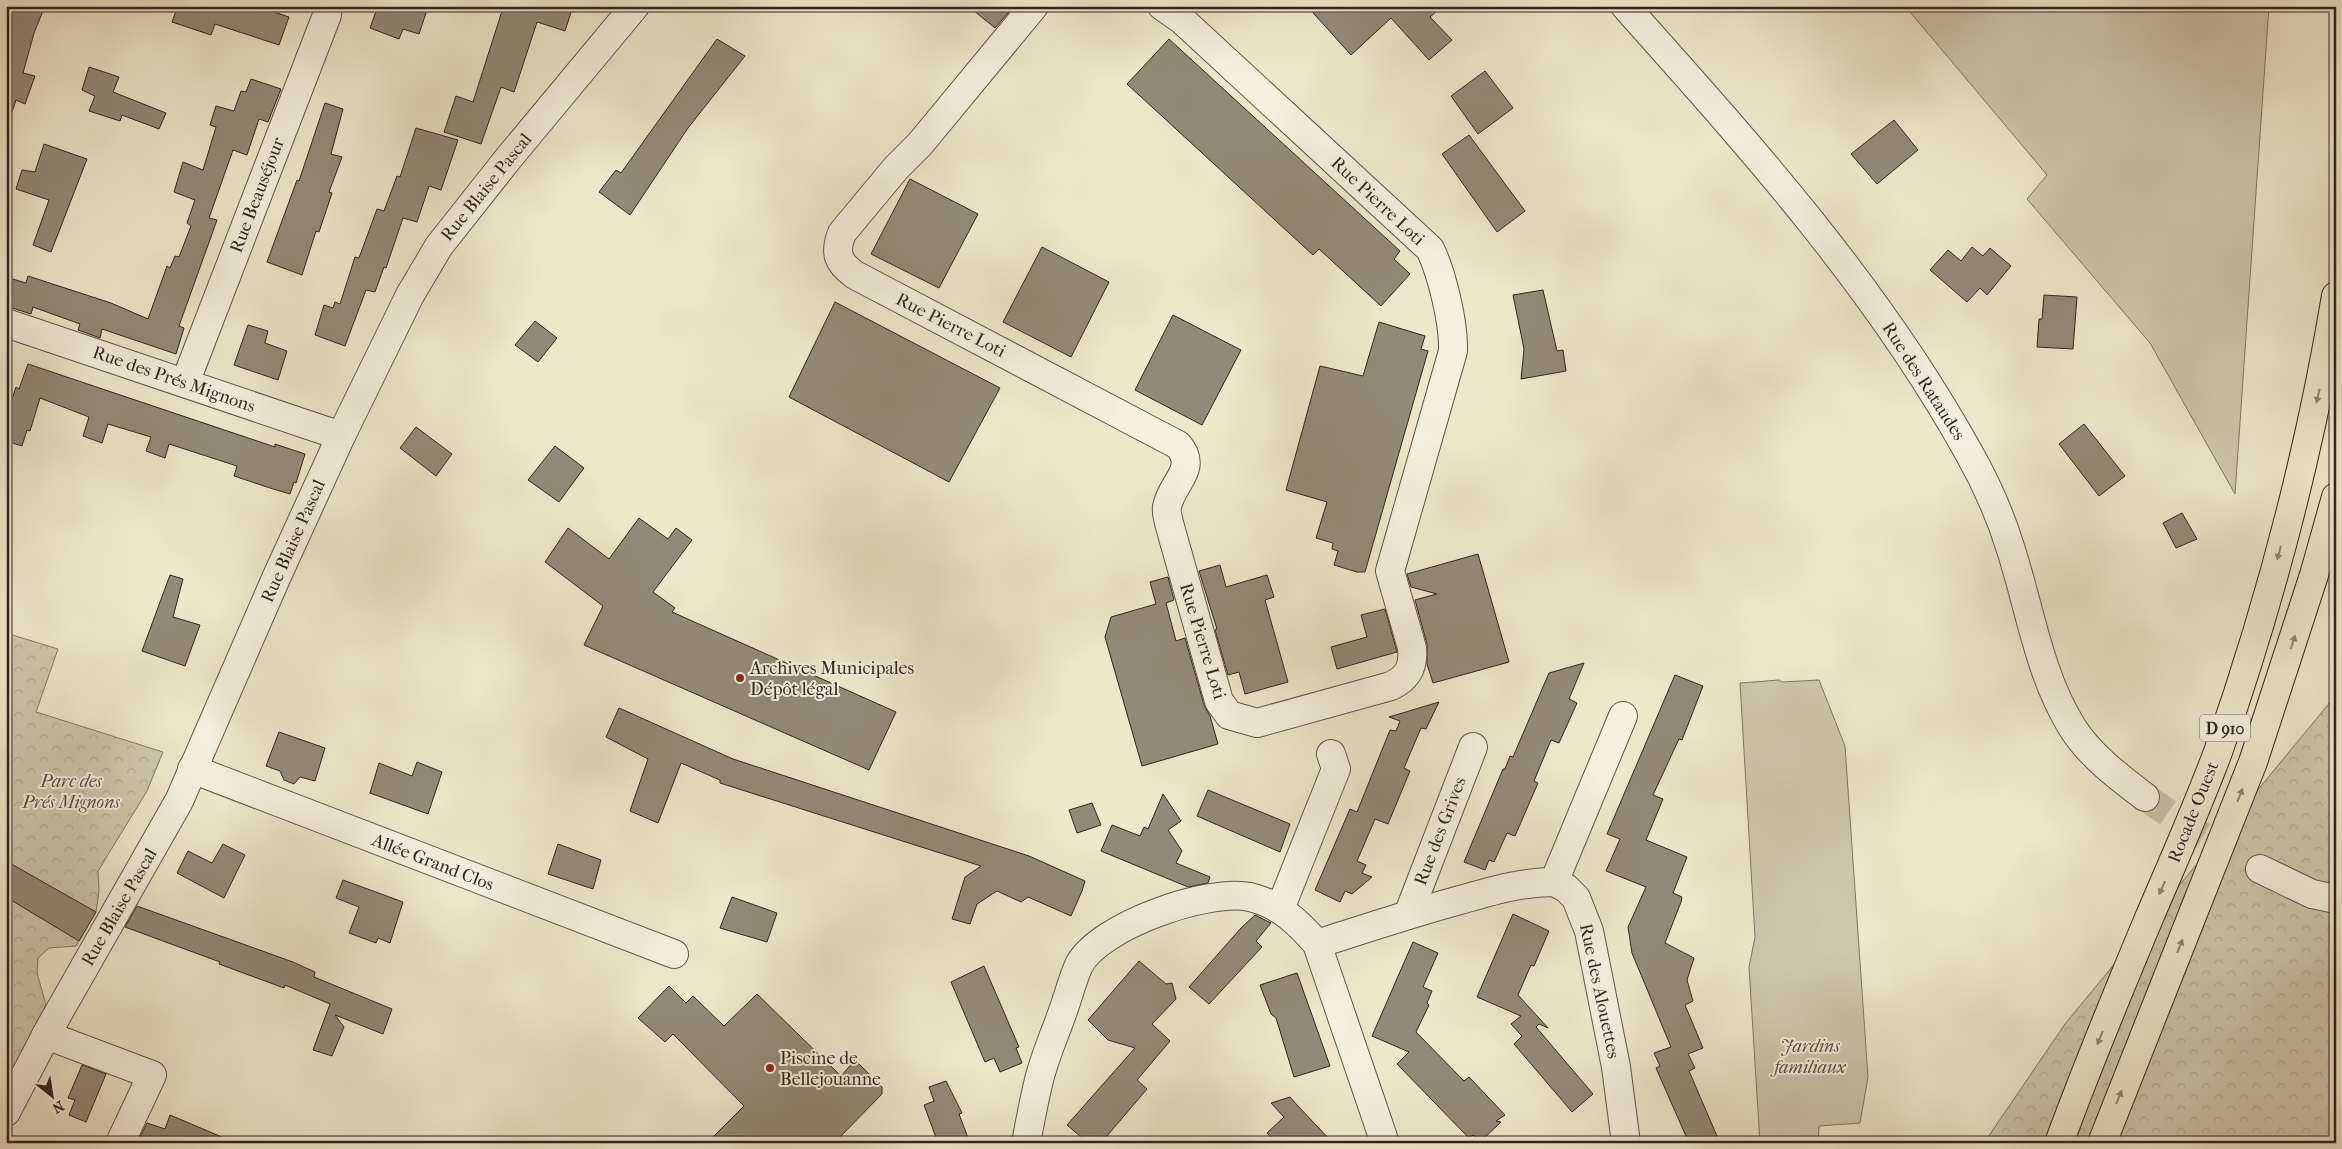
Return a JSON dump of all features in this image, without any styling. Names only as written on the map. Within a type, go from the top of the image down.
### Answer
[{"type":"main road","name":"Rocade Ouest","points":[[2059,1143],[2146,926],[2187,834],[2218,750],[2276,565],[2297,486],[2320,387],[2336,296]]},
{"type":"main road","name":"Rocade Ouest","points":[[2102,1143],[2252,762],[2314,575],[2336,497]]},
{"type":"street","name":"Rue Beauséjour","points":[[185,383],[323,24],[328,6]]},
{"type":"street","name":"Rue Blaise Pascal","points":[[6,1112],[46,1034],[179,802],[277,576],[341,436],[410,295],[439,246],[507,160],[635,6]]},
{"type":"street","name":"Rue Pierre Loti","points":[[1034,6],[920,144],[896,168],[842,233],[838,244],[838,256],[844,268],[854,276],[1178,445],[1184,452],[1187,462],[1167,508],[1168,523],[1219,701],[1229,714],[1257,723],[1391,686],[1401,681],[1410,672],[1413,660],[1412,648],[1390,570],[1453,351],[1453,336],[1437,262],[1430,249],[1182,20],[1162,6]]},
{"type":"street","name":"Rue des Rataudes","points":[[1625,6],[1738,133],[1801,208],[1857,281],[1913,362],[1969,453],[1992,499],[2011,549],[2036,642],[2057,700],[2073,729],[2093,752],[2117,775],[2145,797]]},
{"type":"street","name":"Rue des Prés Mignons","points":[[6,323],[341,436]]},
{"type":"street","points":[[1554,882],[1623,716]]},
{"type":"street","name":"Rue des Grives","points":[[1408,914],[1473,747]]},
{"type":"street","points":[[1280,909],[1336,769],[1331,754]]},
{"type":"street","name":"Allée Grand Clos","points":[[192,769],[674,954]]},
{"type":"street","points":[[2260,868],[2312,894],[2336,899]]},
{"type":"street","name":"Rue des Grives","points":[[1316,944],[1408,914],[1512,886],[1531,882],[1554,882]]},
{"type":"street","name":"Rue des Alouettes","points":[[1554,882],[1566,888],[1576,898],[1589,931],[1616,1067],[1626,1143]]},
{"type":"street","points":[[1026,1143],[1039,1078],[1080,964],[1096,947],[1116,933],[1170,907],[1200,899],[1226,896],[1249,897],[1280,909],[1298,922],[1316,944],[1354,1049],[1385,1143]]},
{"type":"street","points":[[46,1034],[152,1075],[120,1143]]},
{"type":"green space","points":[[1905,6],[2269,6],[2235,494],[2150,343],[2027,199],[2047,175]]},
{"type":"green space","name":"Parc des Prés Mignons","points":[[6,633],[58,649],[36,712],[163,752],[147,791],[98,871],[99,891],[96,912],[76,946],[49,948],[38,958],[37,973],[46,1005],[6,1082]]},
{"type":"green space","name":"Jardins familiaux","points":[[1779,680],[1782,682],[1819,680],[1845,746],[1868,1077],[1860,1123],[1819,1126],[1818,1143],[1760,1143],[1749,967],[1755,937],[1740,683]]},
{"type":"green space","points":[[2336,695],[2336,1143],[1984,1143],[2065,1024]]},
{"type":"building","points":[[6,6],[45,6],[34,33],[23,73],[35,76],[25,104],[16,100],[12,112],[6,111]]},
{"type":"building","points":[[174,6],[256,6],[289,17],[279,45],[215,24],[211,35],[172,22],[176,11]]},
{"type":"building","points":[[378,6],[408,6],[426,13],[419,34],[403,29],[399,39],[370,28]]},
{"type":"building","points":[[501,6],[573,6],[565,31],[537,22],[514,92],[501,87],[481,144],[444,132],[456,96],[473,102],[502,11]]},
{"type":"building","points":[[968,6],[1014,6],[995,28]]},
{"type":"building","points":[[1307,6],[1443,6],[1430,17],[1452,40],[1429,60],[1391,18],[1351,55]]},
{"type":"building","points":[[717,39],[745,56],[688,128],[630,215],[599,192],[616,170],[621,173]]},
{"type":"building","points":[[1169,39],[1400,251],[1394,259],[1410,274],[1381,306],[1319,249],[1313,255],[1127,84]]},
{"type":"building","points":[[89,67],[119,77],[113,92],[166,113],[159,129],[122,115],[120,121],[89,111],[95,96],[82,90]]},
{"type":"building","points":[[1485,71],[1513,108],[1478,134],[1451,96]]},
{"type":"building","points":[[251,79],[281,89],[268,122],[259,119],[247,155],[233,150],[209,218],[217,220],[179,326],[184,328],[176,354],[102,329],[100,338],[78,330],[80,324],[33,307],[31,314],[6,306],[6,277],[26,283],[28,276],[111,303],[148,319],[167,266],[170,268],[175,256],[179,257],[191,226],[187,223],[195,200],[174,192],[183,162],[203,170],[216,127],[210,125],[216,106],[234,111],[241,91],[246,92]]},
{"type":"building","points":[[325,103],[343,109],[331,154],[342,157],[329,192],[332,193],[319,232],[316,231],[302,275],[267,262],[297,180],[299,181]]},
{"type":"building","points":[[1894,120],[1918,150],[1877,184],[1851,154]]},
{"type":"building","points":[[416,128],[458,140],[441,190],[429,186],[417,222],[403,218],[386,268],[384,267],[375,292],[366,290],[345,346],[315,335],[324,305],[333,308],[335,302],[340,304],[355,257],[359,258],[377,209],[384,211],[397,176],[400,177]]},
{"type":"building","points":[[1469,135],[1525,211],[1497,232],[1442,154]]},
{"type":"building","points":[[44,144],[87,159],[51,252],[33,245],[49,200],[16,189],[22,170],[35,172]]},
{"type":"building","points":[[910,179],[978,214],[939,288],[871,254]]},
{"type":"building","points":[[1042,247],[1109,282],[1071,357],[1003,322]]},
{"type":"building","points":[[1972,247],[1983,256],[1990,248],[2011,266],[1987,295],[1980,288],[1967,302],[1930,270],[1948,250],[1961,261]]},
{"type":"building","points":[[1543,290],[1557,351],[1563,350],[1566,371],[1521,379],[1524,349],[1513,295]]},
{"type":"building","points":[[2044,295],[2077,297],[2073,349],[2037,347],[2039,319],[2042,319]]},
{"type":"building","points":[[835,302],[1000,388],[949,482],[789,397]]},
{"type":"building","points":[[1173,315],[1241,350],[1202,425],[1135,390]]},
{"type":"building","points":[[535,321],[557,338],[538,362],[515,345]]},
{"type":"building","points":[[1379,322],[1425,336],[1421,349],[1428,351],[1365,572],[1357,572],[1334,565],[1338,551],[1332,549],[1333,543],[1316,538],[1327,502],[1286,490],[1320,366],[1363,376]]},
{"type":"building","points":[[248,325],[268,331],[265,343],[287,351],[278,380],[234,365]]},
{"type":"building","points":[[28,364],[275,447],[275,444],[305,454],[296,483],[294,482],[290,494],[270,488],[234,476],[237,466],[169,444],[165,458],[146,451],[151,437],[108,424],[102,443],[83,436],[89,417],[40,398],[30,431],[27,430],[22,446],[6,441],[6,417],[16,387],[19,389]]},
{"type":"building","points":[[2084,424],[2125,476],[2099,496],[2059,444]]},
{"type":"building","points":[[416,427],[452,454],[436,476],[400,448]]},
{"type":"building","points":[[555,446],[584,468],[559,502],[528,480]]},
{"type":"building","points":[[2182,513],[2197,539],[2176,548],[2163,523]]},
{"type":"building","name":"Archives Municipales Dépôt légal","points":[[639,518],[668,539],[676,528],[692,540],[653,592],[675,608],[672,612],[896,712],[869,770],[584,645],[603,606],[545,562],[568,528],[609,559]]},
{"type":"building","points":[[1478,554],[1509,662],[1433,683],[1427,664],[1427,644],[1415,600],[1437,594],[1411,587],[1407,574]]},
{"type":"building","points":[[1220,565],[1226,587],[1267,575],[1274,597],[1265,600],[1288,682],[1245,694],[1239,672],[1228,675],[1215,630],[1217,629],[1199,571]]},
{"type":"building","points":[[170,575],[183,579],[173,617],[200,625],[185,666],[142,651]]},
{"type":"building","points":[[1168,577],[1174,600],[1166,603],[1176,641],[1185,638],[1204,705],[1210,716],[1218,744],[1142,766],[1105,637],[1111,617],[1156,604],[1150,582]]},
{"type":"building","points":[[1385,609],[1397,652],[1337,669],[1331,647],[1367,637],[1361,615]]},
{"type":"building","points":[[1584,663],[1569,699],[1577,703],[1559,743],[1551,740],[1534,781],[1538,783],[1515,836],[1507,833],[1494,862],[1489,860],[1485,870],[1464,862],[1503,769],[1505,769],[1510,756],[1513,757],[1549,673]]},
{"type":"building","points":[[1675,675],[1703,686],[1682,740],[1679,739],[1653,795],[1663,799],[1646,840],[1687,857],[1673,893],[1682,897],[1681,902],[1665,943],[1694,958],[1687,980],[1693,1001],[1685,1005],[1703,1048],[1688,1054],[1695,1068],[1689,1071],[1720,1143],[1689,1143],[1656,1068],[1660,1066],[1654,1053],[1671,1047],[1632,953],[1628,927],[1646,887],[1606,871],[1620,839],[1607,834]]},
{"type":"building","points":[[1439,702],[1426,729],[1421,728],[1404,768],[1410,771],[1388,824],[1375,819],[1357,861],[1366,865],[1362,873],[1372,877],[1352,894],[1345,891],[1340,902],[1315,890],[1350,809],[1357,812],[1390,730],[1396,731],[1400,721],[1389,717]]},
{"type":"building","points":[[619,708],[733,759],[1029,856],[1085,881],[1082,891],[1071,916],[1028,897],[1021,902],[997,891],[977,904],[970,924],[952,919],[965,877],[981,866],[720,783],[720,780],[681,763],[658,823],[630,811],[648,759],[606,737]]},
{"type":"building","points":[[279,732],[325,748],[315,781],[300,777],[294,784],[284,780],[280,771],[266,766]]},
{"type":"building","points":[[417,762],[442,772],[428,814],[370,793],[379,763],[412,776]]},
{"type":"building","points":[[1208,790],[1290,824],[1280,852],[1197,816]]},
{"type":"building","points":[[1163,794],[1181,821],[1168,830],[1182,851],[1176,863],[1210,877],[1208,883],[1188,887],[1101,851],[1112,825],[1140,836],[1144,827],[1148,829]]},
{"type":"building","points":[[1092,803],[1101,825],[1077,833],[1069,810]]},
{"type":"building","points":[[223,844],[245,855],[224,898],[177,873],[188,851],[212,863]]},
{"type":"building","points":[[558,844],[601,860],[593,889],[548,874]]},
{"type":"building","points":[[6,861],[96,912],[79,941],[6,897]]},
{"type":"building","points":[[343,880],[403,902],[390,943],[378,938],[376,943],[349,933],[359,907],[336,898]]},
{"type":"building","points":[[732,897],[777,913],[767,942],[720,928]]},
{"type":"building","points":[[137,906],[293,962],[315,972],[314,977],[392,1009],[383,1034],[335,1015],[344,1027],[332,1056],[313,1050],[330,1004],[285,985],[284,988],[125,927]]},
{"type":"building","points":[[1513,914],[1549,931],[1534,966],[1531,965],[1518,995],[1548,1028],[1539,1024],[1536,1027],[1593,1094],[1572,1112],[1514,1044],[1522,1036],[1511,1024],[1521,1016],[1477,997]]},
{"type":"building","points":[[1255,915],[1271,923],[1256,941],[1262,947],[1209,1004],[1189,987],[1241,928]]},
{"type":"building","points":[[1413,942],[1438,953],[1423,987],[1432,991],[1427,1003],[1429,1005],[1416,1032],[1464,1081],[1469,1077],[1505,1115],[1496,1121],[1501,1122],[1480,1142],[1473,1135],[1469,1138],[1397,1064],[1409,1052],[1372,1036]]},
{"type":"building","points":[[1139,961],[1166,984],[1172,983],[1176,999],[1152,1024],[1170,1041],[1137,1080],[1147,1089],[1101,1143],[1088,1143],[1067,1125],[1135,1048],[1108,1040],[1088,1020]]},
{"type":"building","points":[[984,966],[1019,1047],[1016,1048],[1022,1063],[1000,1072],[994,1058],[985,1062],[951,982]]},
{"type":"building","points":[[1297,973],[1330,1066],[1294,1077],[1276,1018],[1271,1014],[1260,985]]},
{"type":"building","name":"Piscine de Bellejouanne","points":[[669,986],[686,1003],[693,996],[724,1026],[757,994],[841,1076],[855,1060],[882,1087],[882,1094],[834,1143],[707,1143],[744,1106],[673,1034],[665,1042],[638,1018]]},
{"type":"building","points":[[82,1065],[106,1074],[86,1122],[69,1115],[75,1100],[68,1098]]},
{"type":"building","points":[[946,1081],[962,1113],[959,1114],[970,1143],[938,1143],[924,1105],[934,1101],[929,1087]]},
{"type":"building","points":[[1290,1097],[1333,1143],[1276,1143],[1267,1133],[1284,1117],[1271,1103]]},
{"type":"building","points":[[170,1115],[236,1143],[137,1143],[147,1123],[165,1129]]},
{"type":"tunnel","points":[[2145,797],[2199,834],[2260,869]]},
{"type":"place","name":"Archives Municipales Dépôt légal","points":[[740,678]]},
{"type":"place","name":"Piscine de Bellejouanne","points":[[770,1068]]}]
